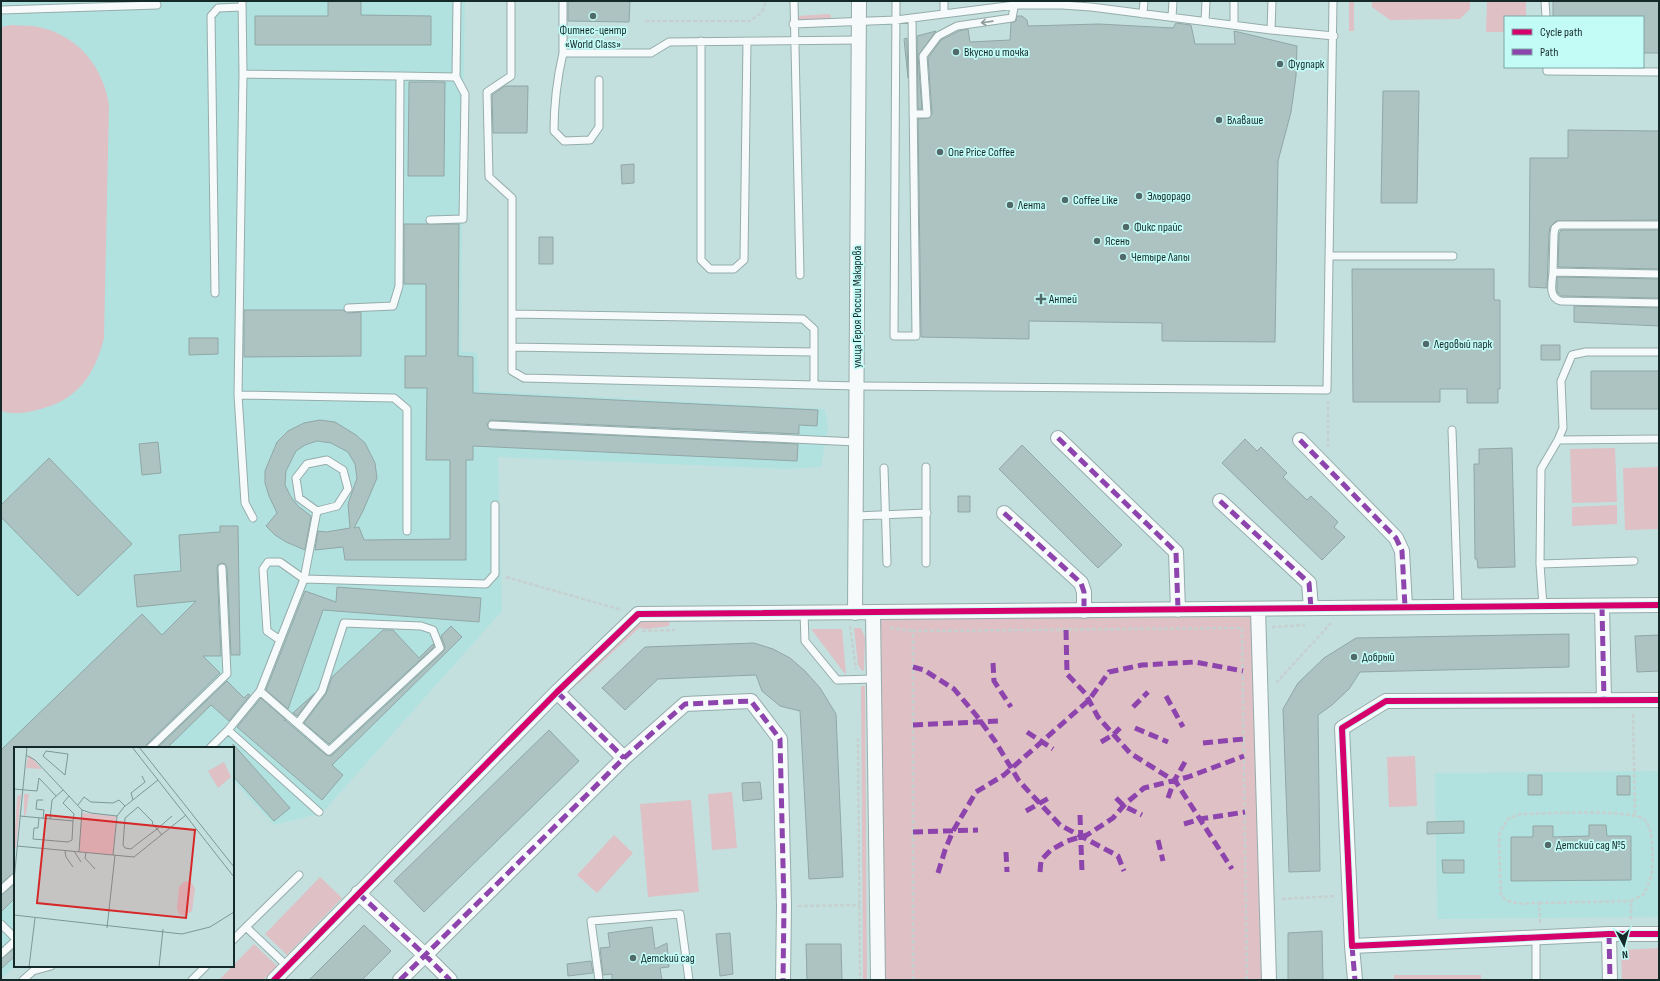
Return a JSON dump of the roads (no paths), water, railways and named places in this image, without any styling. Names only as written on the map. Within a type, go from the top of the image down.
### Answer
[{"type":"street","name":"улица Героя России Макарова","points":[[855,613],[859,1]]},
{"type":"street","points":[[1058,438],[1176,552],[1178,610]]},
{"type":"street","points":[[1300,440],[1396,538],[1402,552],[1405,607]]},
{"type":"street","points":[[1220,501],[1309,583],[1311,608]]},
{"type":"street","points":[[1004,513],[1081,583],[1084,592],[1084,610]]},
{"type":"street","points":[[274,980],[557,692],[638,614],[855,613],[873,619],[1084,610],[1659,605]]},
{"type":"street","points":[[1602,606],[1604,700]]},
{"type":"street","points":[[1258,609],[1269,980]]},
{"type":"street","points":[[873,619],[878,980]]},
{"type":"street","points":[[557,692],[624,758]]},
{"type":"street","points":[[1355,980],[1352,946],[1342,728],[1386,701],[1659,700]]},
{"type":"street","points":[[400,980],[624,758],[685,704],[751,701],[780,739],[784,906],[783,980]]},
{"type":"street","points":[[358,894],[450,980]]},
{"type":"street","points":[[1352,946],[1609,934],[1659,934]]},
{"type":"street","points":[[1609,934],[1610,980]]},
{"type":"lane","points":[[430,220],[463,219],[465,94],[456,77],[457,1]]},
{"type":"lane","points":[[511,1],[511,76],[487,92],[489,177],[512,198],[512,371],[524,378],[857,386],[1327,390],[1334,36],[1333,1]]},
{"type":"lane","points":[[563,1],[563,53],[554,109],[554,131],[564,141],[590,140],[599,127],[599,80]]},
{"type":"lane","points":[[794,1],[793,24],[800,275]]},
{"type":"lane","points":[[896,1],[894,336],[916,336],[912,19]]},
{"type":"lane","points":[[944,1],[944,13]]},
{"type":"lane","points":[[1143,14],[1144,1]]},
{"type":"lane","points":[[1172,17],[1173,1]]},
{"type":"lane","points":[[1205,22],[1206,1]]},
{"type":"lane","points":[[1234,1],[1234,25]]},
{"type":"lane","points":[[1271,30],[1272,1]]},
{"type":"lane","points":[[1545,1],[1546,16]]},
{"type":"lane","points":[[913,114],[927,114],[923,56],[938,36],[957,26],[1012,18],[1015,3]]},
{"type":"lane","points":[[793,24],[859,23],[912,19],[981,5],[1062,3],[1091,4],[1143,14],[1271,30],[1334,36]]},
{"type":"lane","points":[[215,293],[211,16],[218,8],[242,4],[243,74],[238,395],[245,503],[253,518]]},
{"type":"lane","points":[[1,10],[157,5]]},
{"type":"lane","points":[[563,53],[651,53],[669,42],[859,40]]},
{"type":"lane","points":[[700,41],[700,260],[710,269],[734,269],[744,260],[747,42]]},
{"type":"lane","points":[[1547,68],[1547,71],[1659,72]]},
{"type":"lane","points":[[243,74],[456,77]]},
{"type":"lane","points":[[348,308],[393,306],[400,286],[400,76]]},
{"type":"lane","points":[[1659,225],[1560,225],[1555,228],[1554,234],[1553,272],[1553,296],[1555,300],[1659,303]]},
{"type":"lane","points":[[1330,256],[1454,256]]},
{"type":"lane","points":[[1553,272],[1659,274]]},
{"type":"lane","points":[[512,314],[803,319],[814,328],[814,385]]},
{"type":"lane","points":[[512,347],[814,352]]},
{"type":"lane","points":[[1542,606],[1540,564],[1541,469],[1558,440],[1563,428],[1561,381],[1572,355],[1586,352],[1659,352]]},
{"type":"lane","points":[[238,395],[394,398],[407,409],[407,531]]},
{"type":"lane","points":[[492,425],[856,442]]},
{"type":"lane","points":[[1452,430],[1458,607]]},
{"type":"lane","points":[[1558,440],[1659,439]]},
{"type":"lane","points":[[327,460],[343,470],[348,489],[336,506],[317,511],[298,498],[296,478],[306,464],[327,460]]},
{"type":"lane","points":[[926,467],[926,563]]},
{"type":"lane","points":[[884,468],[887,564]]},
{"type":"lane","points":[[280,640],[268,630],[263,569],[268,562],[280,562],[304,579],[486,584],[495,574],[495,505]]},
{"type":"lane","points":[[211,747],[228,730],[260,691],[304,579],[317,511]]},
{"type":"lane","points":[[856,516],[886,516],[927,513]]},
{"type":"lane","points":[[1540,564],[1634,561]]},
{"type":"lane","points":[[151,747],[227,674],[222,568]]},
{"type":"lane","points":[[804,613],[805,641],[838,680],[874,678]]},
{"type":"lane","points":[[260,691],[329,750],[440,648],[433,630],[421,626],[344,622],[322,691],[298,723]]},
{"type":"lane","points":[[228,730],[319,812]]},
{"type":"lane","points":[[234,939],[299,875]]},
{"type":"lane","points":[[1,890],[14,878]]},
{"type":"lane","points":[[599,980],[591,921],[680,914],[689,980]]},
{"type":"lane","points":[[1,924],[14,937]]},
{"type":"lane","points":[[246,926],[287,966]]},
{"type":"lane","points":[[1536,980],[1538,938]]},
{"type":"lane","points":[[1,954],[14,942]]},
{"type":"lane","points":[[23,980],[33,971],[47,967]]},
{"type":"lane","points":[[192,980],[205,967]]},
{"type":"place","name":"Фитнес-центр «World Class»","points":[[593,16]]},
{"type":"place","name":"Вкусно и точка","points":[[956,52]]},
{"type":"place","name":"Фудпарк","points":[[1280,64]]},
{"type":"place","name":"Влаваше","points":[[1219,120]]},
{"type":"place","name":"One Price Coffee","points":[[940,152]]},
{"type":"place","name":"Эльдорадо","points":[[1139,196]]},
{"type":"place","name":"Coffee Like","points":[[1065,200]]},
{"type":"place","name":"Лента","points":[[1010,205]]},
{"type":"place","name":"Фикс прайс","points":[[1126,227]]},
{"type":"place","name":"Ясень","points":[[1097,241]]},
{"type":"place","name":"Четыре Лапы","points":[[1123,257]]},
{"type":"place","name":"Антей","points":[[1041,299]]},
{"type":"place","name":"Ледовый парк","points":[[1426,344]]},
{"type":"place","name":"Добрый","points":[[1354,657]]},
{"type":"place","name":"Детский сад №5","points":[[1548,845]]},
{"type":"place","name":"Детский сад","points":[[633,958]]}]
